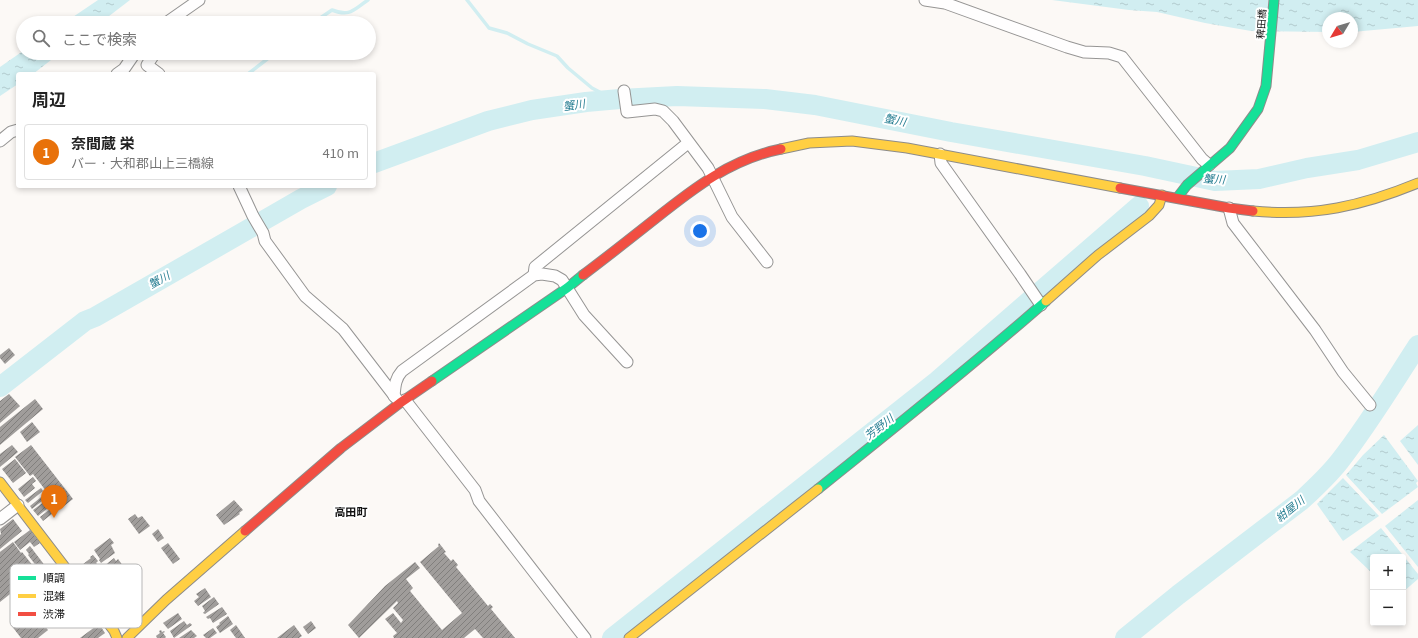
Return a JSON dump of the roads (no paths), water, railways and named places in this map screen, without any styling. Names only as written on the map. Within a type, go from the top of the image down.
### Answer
[{"type":"street","points":[[176,16],[199,0]]},
{"type":"street","points":[[925,0],[945,3],[1084,52],[1109,53],[1122,57],[1208,166]]},
{"type":"street","name":"稗田橋","points":[[1177,198],[1187,185],[1230,148],[1246,128],[1258,109],[1266,86],[1274,0]]},
{"type":"street","points":[[120,72],[124,69],[130,60]]},
{"type":"street","points":[[150,60],[147,65],[156,72]]},
{"type":"street","points":[[624,91],[627,112],[655,109],[664,111],[673,121],[708,168],[732,217],[767,262]]},
{"type":"street","points":[[0,141],[11,132],[16,131]]},
{"type":"street","points":[[142,623],[166,600],[335,453],[399,400],[567,288],[712,176],[730,166],[769,151],[809,143],[852,141],[908,148],[1230,208],[1277,214],[1308,213],[1358,205],[1387,196],[1418,183]]},
{"type":"street","points":[[534,275],[535,267],[688,143]]},
{"type":"street","points":[[940,154],[941,163],[1041,305]]},
{"type":"street","points":[[240,188],[263,233],[265,241],[305,296],[343,329],[399,400],[475,490],[479,501],[585,638]]},
{"type":"street","points":[[629,638],[922,406],[995,346],[1098,254],[1149,216],[1159,205],[1162,195]]},
{"type":"street","points":[[1230,208],[1233,222],[1315,330],[1343,372],[1370,404]]},
{"type":"street","points":[[399,400],[395,384],[397,376],[402,371],[534,275],[542,274],[555,276],[562,280],[584,315],[627,362]]},
{"type":"street","points":[[0,482],[63,564]]},
{"type":"street","points":[[0,520],[18,505]]},
{"type":"street","points":[[112,628],[117,638]]},
{"type":"street","points":[[127,638],[137,628]]},
{"type":"water","points":[[98,0],[130,0],[109,16],[74,16]]},
{"type":"water","points":[[1052,0],[1418,0],[1418,26],[1358,31],[1358,12],[1322,12],[1322,32],[1251,31],[1205,23],[1157,12]]},
{"type":"water","points":[[16,56],[16,60],[51,60],[36,72],[16,72],[16,85],[0,96],[0,67]]},
{"type":"water","points":[[1418,425],[1418,465],[1400,441]]},
{"type":"water","points":[[1384,435],[1418,481],[1416,483],[1418,487],[1382,514],[1346,475],[1363,455]]},
{"type":"water","points":[[1343,478],[1379,516],[1343,541],[1317,504]]},
{"type":"water","points":[[1418,500],[1418,567],[1385,526]]},
{"type":"water","points":[[1381,528],[1402,554],[1370,554],[1370,571],[1350,552]]},
{"type":"water","points":[[1406,559],[1418,574],[1418,579],[1406,589]]},
{"type":"waterway","points":[[323,16],[332,10],[347,13],[368,0]]},
{"type":"waterway","points":[[467,0],[489,28],[507,33],[528,44],[557,56],[568,68],[592,88],[613,99]]},
{"type":"waterway","points":[[251,72],[266,60]]},
{"type":"waterway","name":"蟹川","points":[[376,162],[488,121],[532,110],[586,102],[677,96],[765,99],[815,105],[951,132],[1145,166],[1215,181],[1259,179],[1307,168],[1358,160],[1418,142]]},
{"type":"waterway","name":"蟹川","points":[[0,387],[85,321],[95,317],[301,199],[323,188]]},
{"type":"waterway","name":"芳野川","points":[[612,638],[937,381],[1139,206]]},
{"type":"waterway","name":"紺屋川","points":[[1125,638],[1178,595],[1302,500],[1321,482],[1339,462],[1360,434],[1418,345]]},
{"type":"place","name":"奈間蔵 栄","points":[[54,518]]},
{"type":"district","name":"高田町","points":[[351,512]]}]
